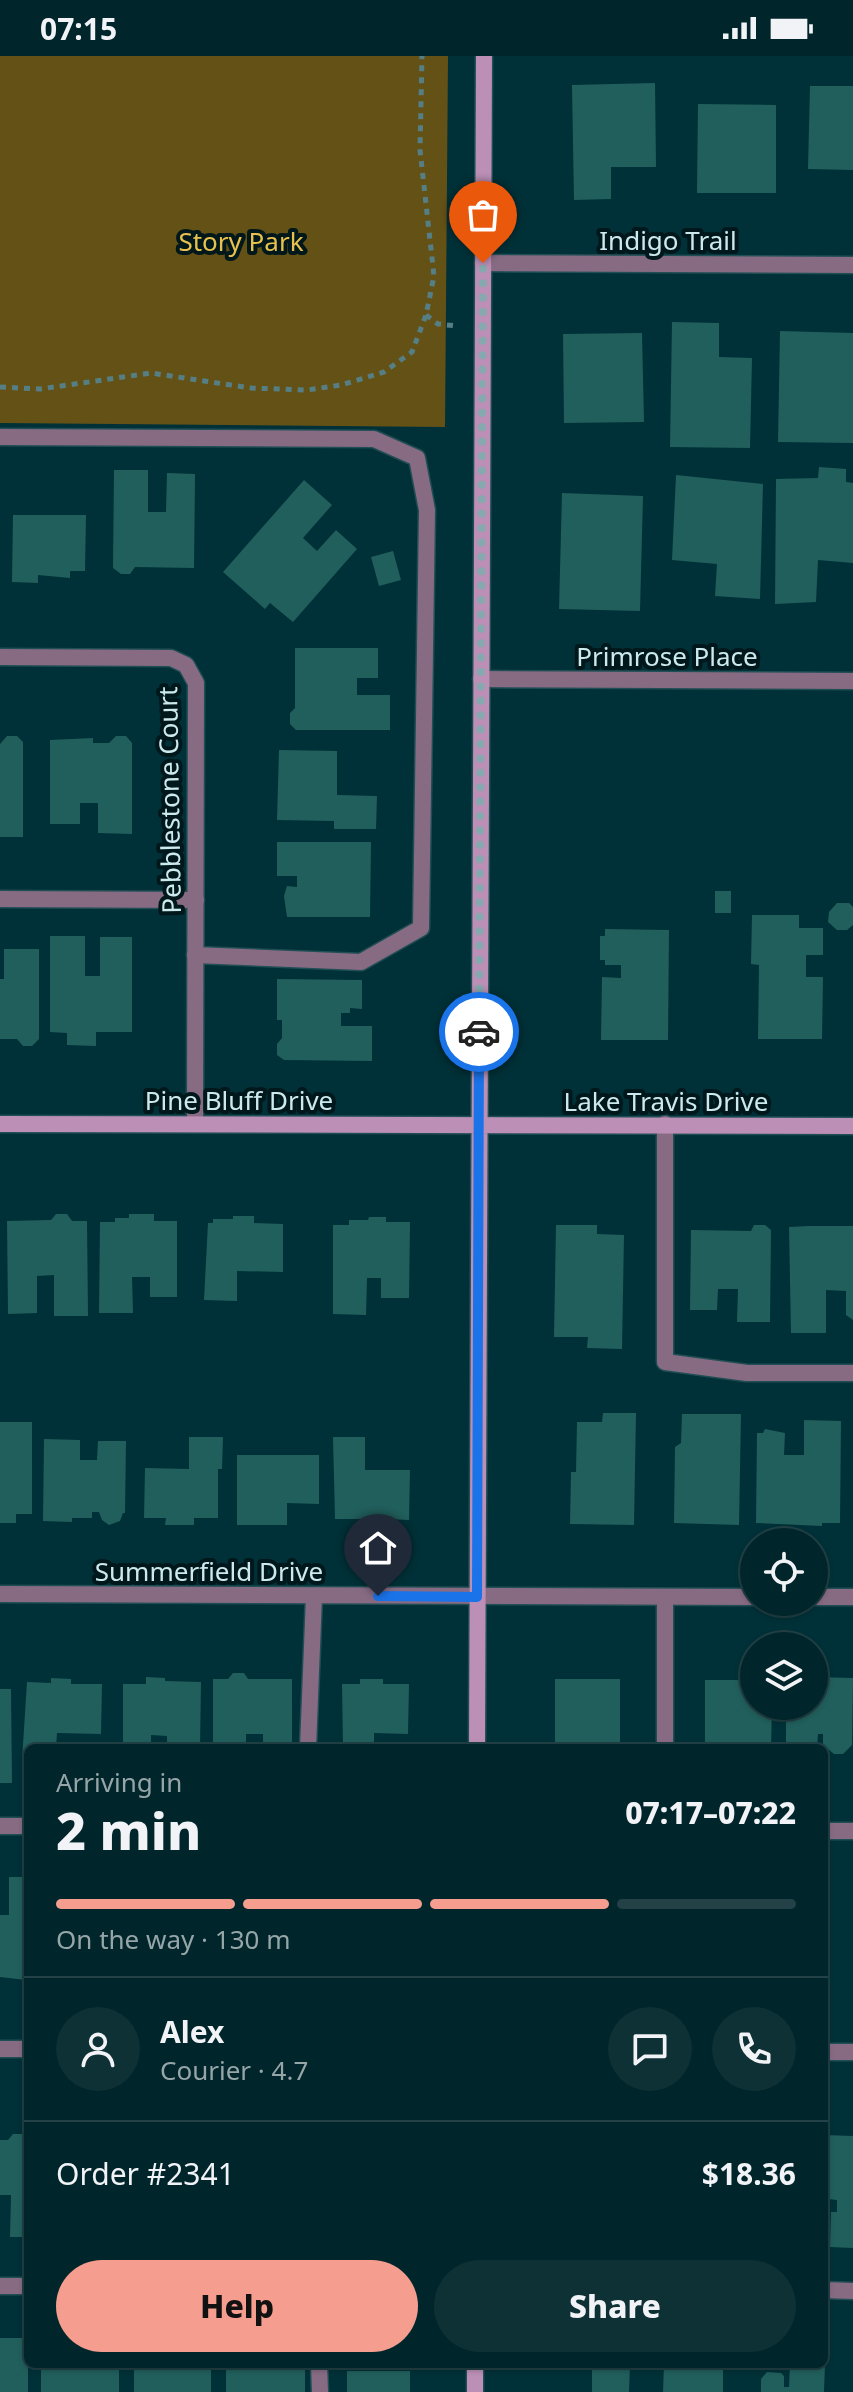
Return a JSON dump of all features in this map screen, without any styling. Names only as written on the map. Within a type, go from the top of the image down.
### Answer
[{"type":"street","points":[[477,1744],[484,56]]},
{"type":"street","name":"Indigo Trail","points":[[483,263],[853,265]]},
{"type":"street","points":[[0,437],[374,439],[417,458],[427,510],[421,928],[361,962],[195,955]]},
{"type":"street","name":"Pebblestone Court","points":[[0,657],[171,658],[186,665],[196,683],[195,1124]]},
{"type":"street","name":"Primrose Place","points":[[481,679],[853,681]]},
{"type":"street","points":[[0,899],[196,900]]},
{"type":"street","name":"Pine Bluff Drive","points":[[0,1124],[478,1123]]},
{"type":"street","name":"Lake Travis Drive","points":[[478,1123],[853,1126]]},
{"type":"street","points":[[665,1124],[665,1362],[747,1373],[853,1373]]},
{"type":"street","name":"Summerfield Drive","points":[[0,1594],[740,1597]]},
{"type":"street","points":[[308,1744],[314,1596]]},
{"type":"street","points":[[665,1597],[665,1744]]},
{"type":"street","points":[[828,1597],[853,1597]]},
{"type":"street","points":[[0,1826],[24,1826]]},
{"type":"street","points":[[828,1831],[853,1831]]},
{"type":"street","points":[[0,2049],[24,2049]]},
{"type":"street","points":[[828,2052],[853,2052]]},
{"type":"street","points":[[0,2286],[24,2286]]},
{"type":"street","points":[[828,2290],[853,2291]]},
{"type":"street","points":[[319,2368],[320,2392]]},
{"type":"street","points":[[475,2368],[475,2392]]},
{"type":"path","points":[[0,387],[40,389],[151,373],[251,388],[307,390],[341,385],[384,372],[412,352],[426,315],[434,276],[420,150],[422,56]]},
{"type":"path","points":[[426,315],[438,324],[483,326]]},
{"type":"green space","name":"Story Park","points":[[0,56],[448,56],[445,427],[0,423]]},
{"type":"building","points":[[655,83],[656,167],[611,167],[611,199],[574,200],[572,85]]},
{"type":"building","points":[[810,86],[853,86],[853,170],[808,169]]},
{"type":"building","points":[[698,104],[776,105],[776,193],[697,193]]},
{"type":"building","points":[[672,322],[719,323],[719,357],[752,358],[750,448],[670,447]]},
{"type":"building","points":[[780,331],[853,333],[853,443],[778,442]]},
{"type":"building","points":[[642,333],[644,422],[564,423],[563,334]]},
{"type":"building","points":[[819,467],[846,469],[846,482],[853,483],[853,563],[818,560],[816,602],[775,604],[776,479],[818,478]]},
{"type":"building","points":[[114,470],[148,470],[148,512],[166,512],[167,473],[195,474],[194,568],[135,567],[130,574],[121,574],[113,568]]},
{"type":"building","points":[[676,475],[763,484],[760,599],[715,596],[717,564],[672,560]]},
{"type":"building","points":[[304,480],[332,505],[303,538],[317,551],[336,530],[357,549],[293,622],[270,603],[265,609],[223,572]]},
{"type":"building","points":[[562,493],[643,496],[640,611],[559,609]]},
{"type":"building","points":[[13,515],[86,515],[85,571],[70,571],[70,578],[38,575],[38,583],[12,582]]},
{"type":"building","points":[[393,551],[401,580],[379,586],[371,557]]},
{"type":"building","points":[[295,648],[378,648],[378,678],[357,678],[357,695],[390,695],[390,730],[296,730],[290,724],[290,713],[295,708]]},
{"type":"building","points":[[7,736],[17,736],[23,742],[23,837],[0,837],[0,744]]},
{"type":"building","points":[[116,736],[126,736],[132,743],[132,834],[98,833],[98,803],[80,803],[80,824],[50,824],[50,740],[93,738],[93,743],[109,743]]},
{"type":"building","points":[[279,750],[337,751],[337,795],[377,796],[376,829],[334,829],[334,821],[277,820]]},
{"type":"building","points":[[277,842],[371,842],[370,917],[287,917],[284,896],[287,886],[297,887],[297,876],[277,876]]},
{"type":"building","points":[[715,891],[731,891],[731,913],[715,913]]},
{"type":"building","points":[[837,903],[849,903],[853,907],[853,925],[847,930],[837,930],[828,922],[829,912]]},
{"type":"building","points":[[752,915],[799,915],[799,928],[823,928],[823,955],[806,955],[806,977],[823,977],[822,1039],[758,1039],[759,965],[751,964]]},
{"type":"building","points":[[605,929],[669,930],[668,1040],[601,1040],[602,977],[621,978],[621,965],[605,965],[605,960],[600,960],[600,936],[605,936]]},
{"type":"building","points":[[50,936],[85,936],[85,976],[100,976],[100,937],[132,937],[132,1032],[96,1032],[96,1046],[67,1045],[67,1033],[50,1032]]},
{"type":"building","points":[[4,949],[39,949],[39,1039],[32,1046],[23,1046],[17,1039],[0,1039],[0,979],[4,979]]},
{"type":"building","points":[[277,979],[362,980],[362,1009],[350,1008],[350,1013],[341,1013],[341,1026],[372,1026],[372,1061],[284,1060],[277,1055],[277,1044],[282,1038],[282,1020],[277,1020]]},
{"type":"building","points":[[56,1214],[67,1214],[72,1221],[87,1221],[88,1316],[54,1316],[54,1275],[37,1276],[37,1313],[8,1314],[7,1221],[51,1220]]},
{"type":"building","points":[[129,1214],[154,1214],[154,1221],[177,1221],[177,1297],[150,1297],[150,1277],[132,1277],[133,1313],[99,1313],[100,1222],[115,1222],[115,1218],[129,1218]]},
{"type":"building","points":[[233,1216],[254,1216],[254,1223],[283,1224],[283,1272],[237,1271],[237,1301],[204,1300],[208,1223],[213,1223],[213,1219],[233,1219]]},
{"type":"building","points":[[369,1217],[386,1217],[386,1222],[410,1222],[409,1298],[381,1298],[381,1278],[367,1278],[366,1315],[333,1314],[333,1225],[349,1225],[349,1220],[368,1220]]},
{"type":"building","points":[[556,1225],[597,1225],[597,1234],[624,1235],[622,1349],[587,1348],[588,1337],[554,1337]]},
{"type":"building","points":[[754,1225],[765,1225],[771,1230],[770,1322],[737,1322],[738,1289],[718,1289],[717,1310],[690,1310],[691,1230],[751,1231]]},
{"type":"building","points":[[853,1226],[853,1320],[846,1315],[846,1291],[826,1290],[826,1333],[791,1333],[789,1227]]},
{"type":"building","points":[[603,1413],[636,1413],[634,1525],[570,1524],[571,1472],[576,1472],[577,1422],[602,1422]]},
{"type":"building","points":[[682,1414],[741,1414],[739,1525],[674,1523],[675,1447],[681,1443]]},
{"type":"building","points":[[804,1420],[841,1421],[840,1523],[822,1523],[822,1526],[756,1523],[757,1433],[763,1433],[765,1429],[785,1433],[784,1455],[804,1455]]},
{"type":"building","points":[[0,1422],[32,1422],[32,1514],[16,1514],[16,1523],[0,1523]]},
{"type":"building","points":[[189,1437],[223,1437],[222,1469],[218,1469],[218,1518],[194,1518],[194,1525],[165,1525],[166,1518],[144,1518],[145,1468],[189,1469]]},
{"type":"building","points":[[333,1437],[365,1437],[365,1470],[410,1470],[409,1520],[384,1519],[383,1526],[362,1525],[362,1519],[335,1519]]},
{"type":"building","points":[[44,1439],[80,1440],[80,1460],[97,1460],[98,1441],[126,1441],[125,1513],[120,1521],[109,1525],[102,1520],[99,1512],[92,1512],[92,1518],[72,1518],[72,1522],[43,1521]]},
{"type":"building","points":[[237,1455],[319,1455],[319,1504],[287,1503],[287,1525],[237,1525]]},
{"type":"building","points":[[233,1673],[244,1673],[248,1679],[292,1679],[292,1744],[263,1744],[263,1734],[246,1734],[246,1744],[213,1744],[213,1679],[228,1679]]},
{"type":"building","points":[[146,1677],[201,1682],[200,1744],[167,1744],[167,1736],[151,1735],[151,1744],[123,1744],[123,1684],[146,1684]]},
{"type":"building","points":[[828,1677],[853,1678],[852,1745],[843,1754],[834,1754],[828,1749],[828,1744],[823,1744],[823,1734],[818,1734],[817,1744],[786,1744],[786,1720],[828,1720]]},
{"type":"building","points":[[51,1678],[71,1679],[71,1684],[102,1684],[101,1734],[57,1733],[56,1744],[24,1744],[22,1760],[27,1682],[51,1683]]},
{"type":"building","points":[[360,1679],[383,1679],[383,1684],[409,1684],[408,1734],[374,1733],[374,1744],[343,1744],[342,1684],[360,1684]]},
{"type":"building","points":[[555,1679],[620,1679],[620,1744],[555,1744]]},
{"type":"building","points":[[705,1680],[740,1680],[740,1720],[772,1720],[771,1744],[705,1744]]},
{"type":"building","points":[[0,1689],[11,1689],[12,1783],[0,1783]]},
{"type":"building","points":[[9,1877],[24,1877],[24,1980],[0,1977],[0,1915],[9,1915]]},
{"type":"building","points":[[13,2134],[24,2135],[24,2237],[10,2237],[11,2195],[0,2195],[0,2140],[8,2140]]},
{"type":"building","points":[[828,2135],[853,2136],[853,2248],[830,2247],[831,2212],[837,2212],[837,2200],[828,2199]]},
{"type":"building","points":[[0,2338],[24,2338],[28,2392],[0,2392]]},
{"type":"building","points":[[41,2368],[119,2368],[119,2392],[41,2392]]},
{"type":"building","points":[[134,2368],[211,2368],[211,2392],[134,2392]]},
{"type":"building","points":[[226,2368],[305,2368],[305,2392],[226,2392]]},
{"type":"building","points":[[592,2368],[630,2368],[629,2392],[592,2392]]},
{"type":"building","points":[[664,2368],[723,2368],[723,2392],[663,2392]]},
{"type":"building","points":[[790,2368],[825,2368],[824,2392],[761,2392],[761,2379],[767,2372],[781,2373],[784,2387],[789,2387]]},
{"type":"building","points":[[347,2371],[410,2371],[410,2392],[347,2392]]},
{"type":"way so far","points":[[479,1032],[483,263]]},
{"type":"route","points":[[378,1596],[477,1597],[479,1032]]}]
